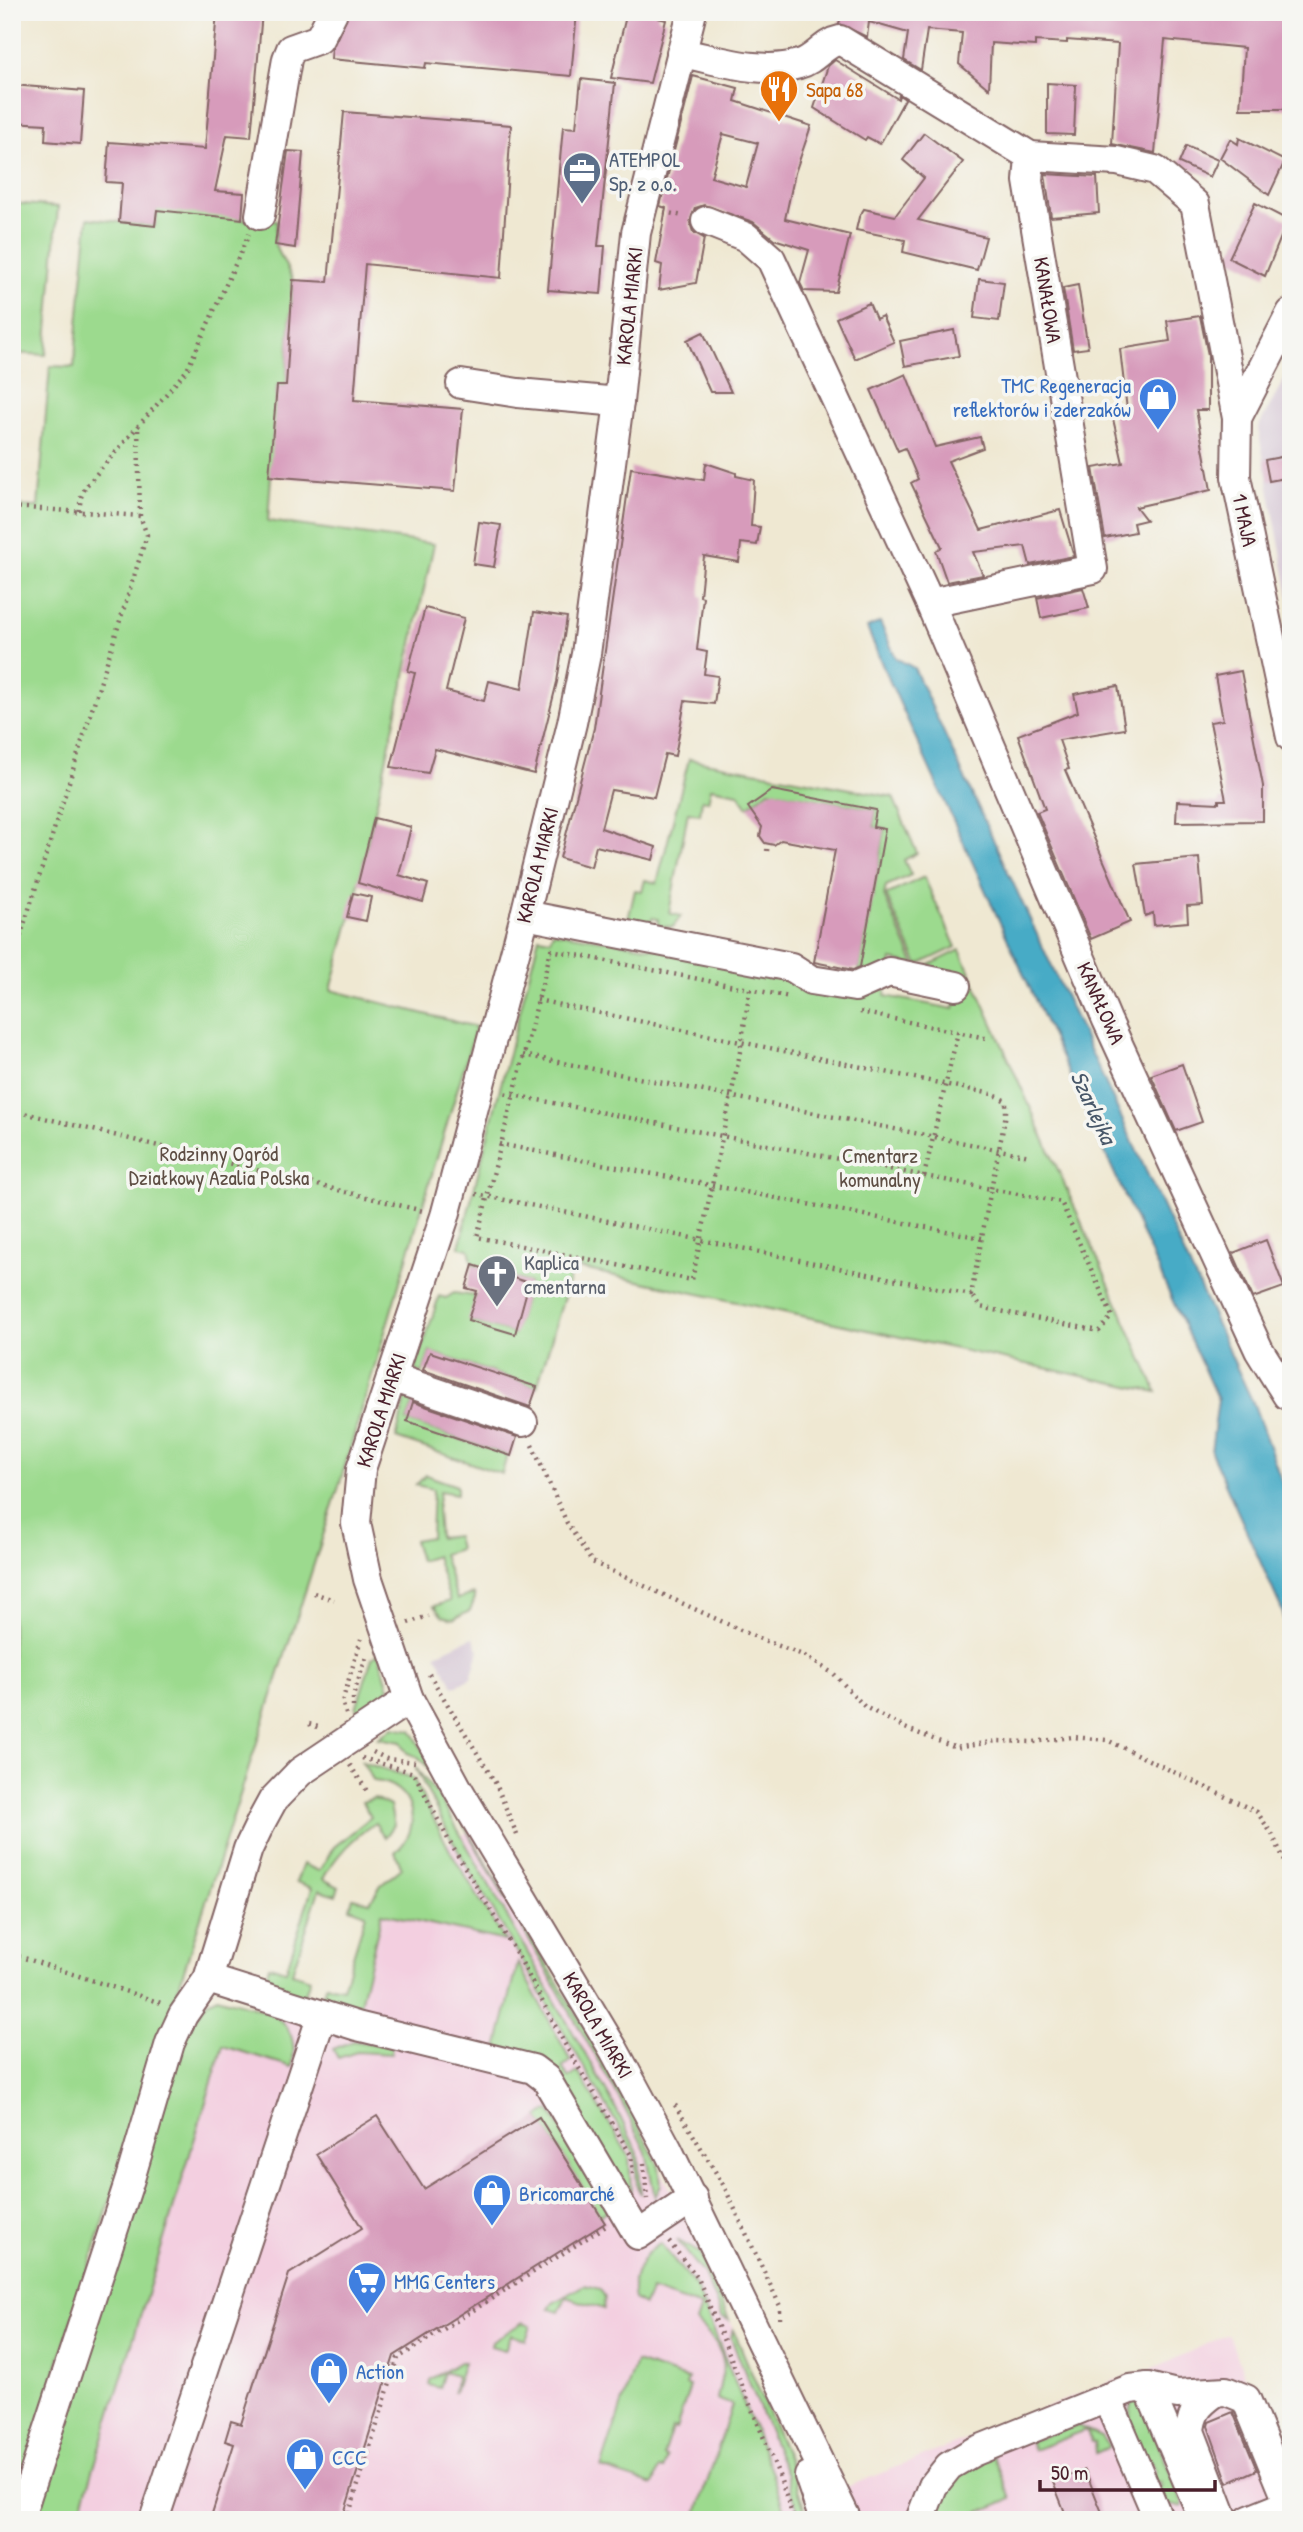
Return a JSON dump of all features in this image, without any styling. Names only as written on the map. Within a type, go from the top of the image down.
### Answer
[{"type":"street","points":[[260,215],[286,59],[291,49],[319,39],[333,12]]},
{"type":"street","name":"KAROLA MIARKI","points":[[692,12],[636,233],[619,402],[586,654],[525,915],[445,1216],[361,1469],[356,1523],[368,1579],[409,1699],[459,1791],[614,2050],[693,2198],[847,2520]]},
{"type":"street","points":[[681,53],[733,65],[776,67],[800,64],[817,55],[831,41],[840,40],[1030,156],[1118,161],[1155,170],[1195,204],[1237,418]]},
{"type":"street","name":"KANAŁOWA","points":[[930,603],[1093,569],[1028,181],[1030,156]]},
{"type":"street","name":"KANAŁOWA","points":[[706,221],[746,237],[771,259],[930,603],[1107,1020],[1259,1350],[1287,1395]]},
{"type":"street","name":"1 MAJA","points":[[1291,313],[1237,418],[1236,477],[1291,737]]},
{"type":"street","points":[[461,384],[518,393],[619,402]]},
{"type":"street","points":[[525,915],[791,967],[811,980],[850,986],[862,985],[889,972],[956,986]]},
{"type":"street","points":[[391,1377],[523,1422]]},
{"type":"street","points":[[19,2520],[130,2179],[170,2043],[183,2015],[208,1979],[248,1850],[273,1800],[312,1763],[409,1699]]},
{"type":"street","points":[[208,1979],[321,2015],[533,2069],[546,2079],[638,2235],[693,2198]]},
{"type":"street","points":[[154,2520],[321,2015]]},
{"type":"street","name":"KAROLA MIARKI","points":[[769,2361],[824,2520]]},
{"type":"street","points":[[1148,2387],[1204,2520]]},
{"type":"street","points":[[920,2520],[933,2486],[949,2466],[973,2452],[1130,2389],[1148,2387],[1168,2393],[1213,2394],[1226,2391],[1246,2399],[1289,2504],[1249,2520]]},
{"type":"street","points":[[1213,2394],[1198,2406],[1191,2417],[1190,2431],[1224,2520]]},
{"type":"street","points":[[1107,2398],[1159,2520]]},
{"type":"path","points":[[79,511],[86,486],[187,370],[238,254],[260,215]]},
{"type":"path","points":[[12,963],[147,535],[139,516],[138,427]]},
{"type":"path","points":[[12,507],[139,516]]},
{"type":"path","points":[[767,851],[768,844]]},
{"type":"path","points":[[750,989],[731,1097],[692,1280],[477,1237],[551,950],[750,989],[802,1000]]},
{"type":"path","points":[[537,1000],[992,1094],[1006,1101],[971,1295]]},
{"type":"path","points":[[854,1010],[986,1038]]},
{"type":"path","points":[[924,1176],[943,1085],[958,1032]]},
{"type":"path","points":[[523,1055],[1030,1156]]},
{"type":"path","points":[[473,1193],[971,1295],[980,1307],[1099,1331],[1112,1316],[1061,1202],[499,1093]]},
{"type":"path","points":[[12,1110],[429,1213]]},
{"type":"path","points":[[499,1144],[982,1238]]},
{"type":"path","points":[[523,1422],[542,1473],[567,1523],[592,1562],[758,1638],[803,1655],[834,1674],[865,1707],[905,1728],[956,1748],[996,1741],[1034,1742],[1072,1737],[1107,1740],[1257,1812],[1272,1834],[1291,1874]]},
{"type":"path","points":[[314,1593],[334,1600]]},
{"type":"path","points":[[400,1626],[428,1616]]},
{"type":"path","points":[[362,1630],[369,1636]]},
{"type":"path","points":[[339,1724],[356,1713],[351,1702],[368,1645]]},
{"type":"path","points":[[367,1791],[347,1759],[360,1757],[414,1773],[449,1841],[521,1961],[567,2048],[631,2155],[634,2181]]},
{"type":"path","points":[[12,1954],[173,2006],[183,2015]]},
{"type":"path","points":[[347,2520],[398,2358],[609,2224],[607,2218]]},
{"type":"path","points":[[663,2232],[675,2253],[698,2278],[779,2475],[794,2520]]},
{"type":"shaded area","points":[[1291,366],[1291,607],[1258,428]]},
{"type":"shaded area","points":[[473,1637],[479,1651],[471,1678],[454,1687],[436,1654]]},
{"type":"shaded area","points":[[470,1831],[608,2067],[698,2244],[790,2464],[808,2520],[28,2520],[212,1999],[217,1997],[334,2031],[374,1900],[407,1867]]},
{"type":"shaded area","points":[[1228,2334],[1286,2477],[1291,2476],[1291,2520],[853,2520],[839,2490],[1113,2381],[1155,2368]]},
{"type":"green space","name":"Rodzinny Ogród Działkowy Azalia Polska","points":[[159,186],[241,219],[277,221],[275,245],[293,280],[286,386],[277,386],[268,521],[434,544],[357,892],[331,990],[476,1027],[338,1489],[12,2508],[12,506],[38,507],[50,366],[74,367],[88,218],[155,226]]},
{"type":"green space","points":[[12,203],[58,207],[46,355],[12,353]]},
{"type":"green space","name":"Cmentarz komunalny","points":[[689,759],[893,797],[917,853],[904,860],[911,875],[886,886],[884,896],[915,965],[892,960],[885,996],[954,1009],[960,974],[925,967],[960,950],[1157,1392],[573,1267],[537,1387],[430,1352],[422,1374],[418,1372],[416,1368],[439,1296],[446,1298],[454,1293],[476,1296],[469,1320],[514,1334],[529,1283],[473,1265],[469,1249],[459,1247],[539,937],[550,939],[553,932],[857,980],[885,829],[873,827],[876,810],[769,790],[748,807],[738,793],[711,788],[708,801],[702,800],[700,814],[688,812],[669,913],[681,916],[673,927],[658,926],[658,919],[652,918],[650,924],[628,920],[635,890],[642,891],[645,880],[657,883]]},
{"type":"green space","points":[[924,877],[956,947],[918,965],[886,895]]},
{"type":"green space","points":[[406,1398],[415,1398],[407,1421],[507,1455],[502,1474],[396,1438]]},
{"type":"green space","points":[[426,1475],[457,1486],[457,1494],[440,1491],[437,1509],[439,1538],[456,1536],[459,1549],[443,1554],[457,1599],[474,1594],[475,1598],[470,1611],[453,1619],[442,1616],[434,1606],[450,1601],[436,1556],[420,1561],[414,1540],[431,1537],[433,1489],[416,1485]]},
{"type":"green space","points":[[378,1653],[389,1688],[382,1701],[361,1715],[356,1708],[372,1658]]},
{"type":"green space","points":[[393,1727],[411,1730],[447,1791],[442,1789],[418,1757],[407,1753],[401,1742],[378,1738]]},
{"type":"green space","points":[[362,1762],[413,1778],[449,1849],[505,1941],[382,1913],[357,2016],[320,2001],[326,1985],[343,1988],[366,1914],[350,1908],[353,1898],[370,1902],[381,1885],[402,1868],[395,1852],[410,1831],[412,1820],[406,1798],[387,1784],[374,1781]]},
{"type":"green space","points":[[415,1767],[441,1800],[614,2105],[638,2153],[641,2194],[637,2187],[635,2155],[451,1838]]},
{"type":"green space","points":[[374,1798],[390,1806],[394,1825],[385,1838],[375,1823],[367,1829],[339,1855],[323,1879],[339,1887],[336,1895],[319,1890],[292,1973],[310,1979],[304,1997],[264,1983],[269,1966],[286,1971],[312,1888],[296,1882],[303,1864],[319,1871],[334,1847],[371,1817],[362,1802]]},
{"type":"green space","points":[[452,1805],[608,2067],[659,2166],[661,2185],[655,2197],[646,2152],[621,2101]]},
{"type":"green space","points":[[518,1963],[571,2061],[562,2067],[569,2078],[578,2072],[629,2156],[631,2191],[624,2194],[553,2072],[497,2049]]},
{"type":"green space","points":[[217,1997],[262,2010],[284,2024],[291,2035],[294,2049],[292,2067],[223,2046],[78,2520],[28,2520],[177,2046],[207,2002]]},
{"type":"green space","points":[[353,2041],[392,2046],[391,2054],[357,2052],[338,2058],[333,2049]]},
{"type":"green space","points":[[550,2110],[609,2209],[600,2216],[539,2117]]},
{"type":"green space","points":[[677,2240],[700,2253],[729,2320],[722,2317],[704,2274]]},
{"type":"green space","points":[[660,2243],[696,2287],[771,2470],[787,2520],[695,2520],[732,2405],[717,2399],[724,2366],[715,2341],[696,2322],[701,2307],[651,2290],[644,2305],[634,2299],[634,2284],[639,2267],[648,2253]]},
{"type":"green space","points":[[584,2285],[600,2289],[605,2297],[604,2309],[566,2297],[559,2312],[549,2309],[553,2303]]},
{"type":"green space","points":[[523,2322],[531,2325],[526,2340],[511,2335],[505,2350],[491,2346],[492,2342]]},
{"type":"green space","points":[[733,2329],[790,2464],[808,2520],[801,2520],[786,2473],[731,2338]]},
{"type":"green space","points":[[460,2362],[464,2362],[454,2393],[456,2376],[444,2372],[439,2388],[429,2385],[430,2380]]},
{"type":"green space","points":[[636,2362],[688,2379],[686,2385],[690,2386],[676,2429],[672,2428],[663,2456],[667,2457],[663,2470],[659,2469],[653,2485],[601,2468]]},
{"type":"green space","points":[[1140,2398],[1183,2505],[1181,2507],[1169,2505],[1155,2489],[1162,2486],[1160,2482],[1153,2485],[1153,2474],[1156,2472],[1152,2462],[1148,2463],[1131,2423],[1131,2407],[1135,2399]]},
{"type":"green space","points":[[1078,2426],[1101,2436],[1109,2447],[1096,2453],[1095,2442],[1092,2442],[1086,2430],[1034,2450],[1030,2441],[1065,2428]]},
{"type":"green space","points":[[994,2456],[1011,2499],[959,2520],[939,2520],[939,2507],[948,2487],[964,2473]]},
{"type":"water","name":"Szarlejka","points":[[880,622],[896,658],[914,668],[1254,1405],[1291,1507],[1291,1645],[1282,1610],[1211,1452],[1218,1400],[881,662],[867,628]]},
{"type":"building","points":[[217,12],[262,12],[251,137],[227,135],[215,191],[244,193],[242,219],[157,210],[155,226],[119,222],[122,183],[106,182],[109,142],[205,149]]},
{"type":"building","points":[[349,12],[577,12],[571,76],[426,63],[425,68],[331,59],[332,49]]},
{"type":"building","points":[[627,12],[658,12],[658,18],[666,20],[650,83],[611,78]]},
{"type":"building","points":[[842,12],[1291,13],[1291,109],[1240,109],[1244,48],[1165,40],[1155,153],[1112,144],[1118,44],[1067,40],[1067,43],[1035,41],[1035,46],[991,43],[989,89],[959,64],[962,33],[927,30],[921,70],[904,60],[908,33],[869,22],[867,37],[839,24]]},
{"type":"building","points":[[835,60],[898,99],[899,95],[905,99],[880,144],[867,137],[865,140],[814,108],[828,66]]},
{"type":"building","points":[[693,76],[738,88],[735,101],[811,126],[795,173],[785,219],[850,235],[836,292],[804,291],[800,283],[809,250],[774,239],[753,222],[704,205],[695,208],[690,223],[693,232],[704,238],[696,283],[659,290],[662,265],[656,263],[666,208],[660,206]],"holes":[[[723,134],[758,143],[746,187],[711,177]]]},
{"type":"building","points":[[581,79],[615,83],[598,246],[605,246],[601,294],[548,290],[563,127],[576,128]]},
{"type":"building","points":[[1047,83],[1076,85],[1074,135],[1047,134]]},
{"type":"building","points":[[12,85],[84,91],[80,144],[45,141],[46,124],[12,122]]},
{"type":"building","points":[[344,112],[511,125],[501,278],[365,264],[354,400],[463,409],[455,491],[269,476],[277,386],[286,386],[293,280],[328,282]]},
{"type":"building","points":[[924,133],[963,162],[918,220],[986,237],[977,270],[903,252],[905,240],[856,230],[864,209],[895,216],[924,178],[903,160]]},
{"type":"building","points":[[1239,138],[1285,161],[1269,195],[1220,158],[1230,139],[1238,144]]},
{"type":"building","points":[[1186,146],[1218,160],[1210,177],[1179,163]]},
{"type":"building","points":[[288,151],[303,152],[295,248],[275,245]]},
{"type":"building","points":[[1045,174],[1097,177],[1099,213],[1051,217]]},
{"type":"building","points":[[1255,203],[1288,220],[1265,276],[1229,258]]},
{"type":"building","points":[[979,279],[1004,282],[999,321],[974,318]]},
{"type":"building","points":[[1078,285],[1088,348],[1073,350],[1063,288]]},
{"type":"building","points":[[869,303],[876,319],[882,316],[894,342],[855,359],[836,318]]},
{"type":"building","points":[[1200,316],[1208,355],[1208,410],[1196,410],[1211,490],[1136,507],[1146,520],[1133,523],[1135,532],[1105,538],[1093,468],[1123,463],[1111,410],[1127,410],[1120,349],[1170,341],[1167,321]]},
{"type":"building","points":[[954,330],[959,356],[905,366],[900,341]]},
{"type":"building","points":[[703,332],[731,392],[710,392],[687,340]]},
{"type":"building","points":[[906,374],[935,447],[980,437],[983,448],[948,461],[981,530],[1060,510],[1074,556],[1030,565],[1025,546],[973,552],[983,575],[947,582],[936,551],[942,547],[911,483],[918,479],[905,448],[898,451],[871,390]]},
{"type":"building","points":[[1291,455],[1291,477],[1269,481],[1265,460]]},
{"type":"building","points":[[706,463],[736,473],[736,476],[754,480],[751,526],[760,527],[757,545],[741,543],[739,562],[704,556],[697,650],[707,652],[704,674],[718,676],[714,704],[685,701],[675,756],[665,754],[654,797],[611,790],[601,828],[656,847],[653,860],[596,846],[591,867],[560,858],[594,728],[631,468],[704,480]]},
{"type":"building","points":[[479,522],[501,525],[494,567],[473,564]]},
{"type":"building","points":[[1083,588],[1089,608],[1041,618],[1037,598]]},
{"type":"building","points":[[425,608],[464,618],[446,691],[484,701],[489,681],[522,689],[534,612],[567,617],[557,682],[534,774],[435,749],[428,773],[391,767],[415,673],[408,671]]},
{"type":"building","points":[[1241,671],[1263,786],[1263,821],[1176,822],[1177,801],[1219,803],[1219,800],[1226,800],[1210,722],[1223,720],[1215,676]]},
{"type":"building","points":[[1118,686],[1125,729],[1059,740],[1069,769],[1065,770],[1130,922],[1091,939],[1037,812],[1045,809],[1018,735],[1078,712],[1074,694]]},
{"type":"building","points":[[772,790],[876,810],[873,827],[885,829],[860,967],[853,970],[814,962],[835,850],[781,840],[774,845],[765,843],[760,836],[762,827],[748,807]]},
{"type":"building","points":[[374,818],[411,827],[399,875],[428,884],[423,902],[358,883]]},
{"type":"building","points":[[1199,858],[1203,905],[1187,906],[1188,922],[1154,925],[1153,913],[1145,916],[1136,864]]},
{"type":"building","points":[[353,893],[371,897],[366,921],[347,917]]},
{"type":"building","points":[[1182,1064],[1202,1122],[1176,1131],[1151,1075]]},
{"type":"building","points":[[1266,1240],[1284,1287],[1253,1298],[1233,1253]]},
{"type":"building","name":"Kaplica cmentarna","points":[[473,1265],[529,1283],[515,1334],[468,1320],[477,1291],[466,1288]]},
{"type":"building","points":[[430,1352],[537,1387],[530,1407],[423,1370]]},
{"type":"building","points":[[413,1402],[517,1437],[511,1456],[407,1421]]},
{"type":"building","name":"MMG Centers","points":[[377,2116],[424,2189],[539,2117],[605,2223],[394,2356],[342,2520],[210,2520],[234,2444],[225,2441],[231,2421],[241,2424],[289,2274],[362,2228],[316,2154]]},
{"type":"building","points":[[1233,2412],[1257,2470],[1228,2483],[1208,2426],[1209,2422]]},
{"type":"building","points":[[1085,2470],[1105,2520],[1068,2520],[1053,2482]]},
{"type":"place","name":"Sapa 68","points":[[779,123]]},
{"type":"place","name":"ATEMPOL Sp. z o.o.","points":[[582,205]]},
{"type":"place","name":"TMC Regeneracja reflektorów i zderzaków","points":[[1158,431]]},
{"type":"place","name":"Kaplica cmentarna","points":[[497,1308]]},
{"type":"place","name":"Bricomarché","points":[[492,2227]]},
{"type":"place","name":"MMG Centers","points":[[367,2315]]},
{"type":"place","name":"Action","points":[[329,2405]]},
{"type":"place","name":"CCC","points":[[305,2491]]}]
